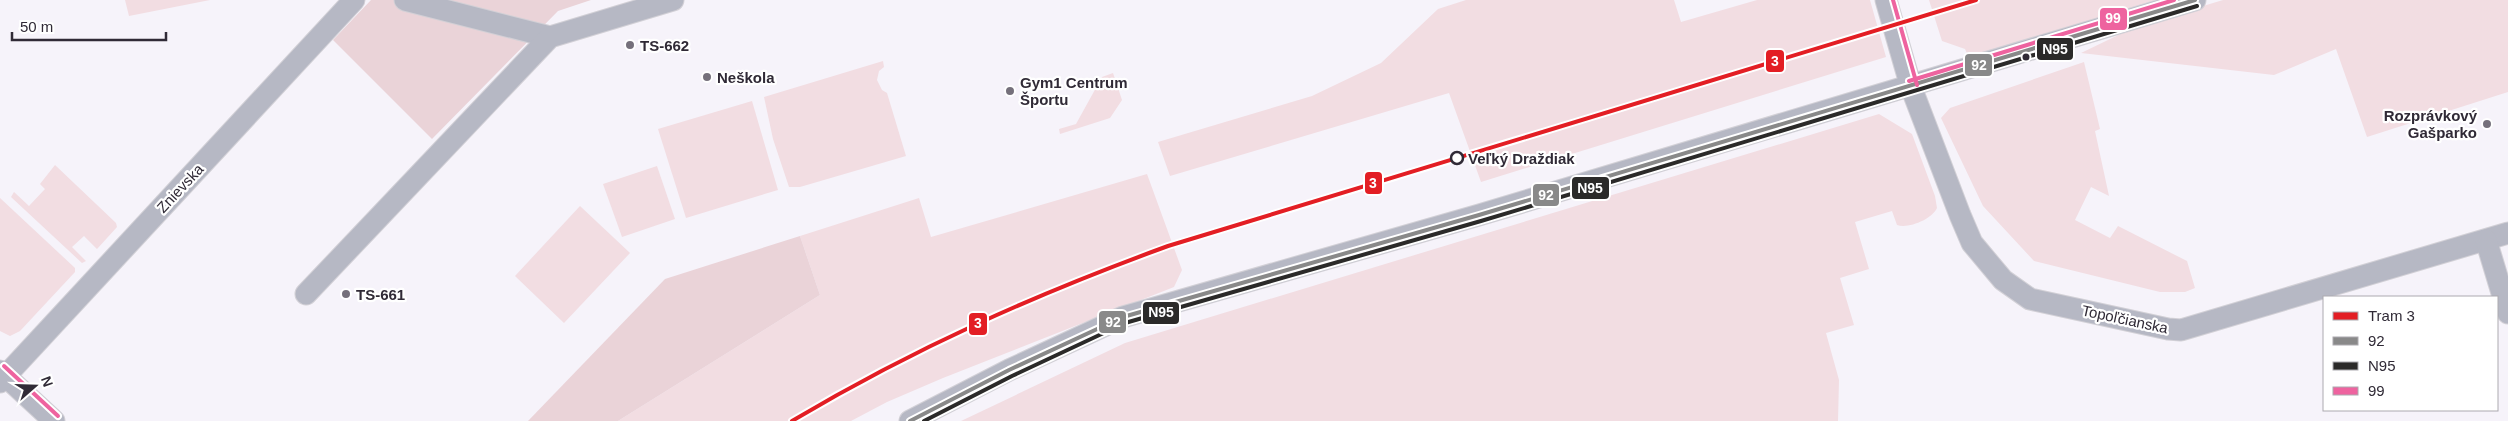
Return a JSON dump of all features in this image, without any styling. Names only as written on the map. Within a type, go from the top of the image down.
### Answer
[{"type":"street","name":"Znievska","points":[[2,376],[354,0]]},
{"type":"street","points":[[405,0],[550,37]]},
{"type":"street","points":[[306,294],[550,37],[673,0]]},
{"type":"street","name":"Topoľčianska","points":[[1886,0],[1912,87],[1934,150],[1972,243],[2003,280],[2030,299],[2168,329],[2181,330],[2508,233]]},
{"type":"street","points":[[910,421],[1009,370],[1123,317],[1341,256],[1912,87],[2195,0]]},
{"type":"street","points":[[2486,240],[2508,313]]},
{"type":"street","points":[[2,376],[54,421]]},
{"type":"shaded area","points":[[125,0],[210,0],[129,16]]},
{"type":"shaded area","points":[[371,0],[591,0],[558,11],[432,139],[333,40]]},
{"type":"shaded area","points":[[1466,0],[1674,0],[1681,22],[1757,0],[1870,0],[1886,57],[1481,182],[1449,93],[1170,176],[1158,142],[1312,96],[1381,63],[1438,9]]},
{"type":"shaded area","points":[[1929,0],[2156,0],[1969,58],[1965,49],[1942,41]]},
{"type":"shaded area","points":[[2223,0],[2508,0],[2508,92],[2367,137],[2336,49],[2274,75],[2081,53],[2137,26]]},
{"type":"shaded area","points":[[883,61],[884,67],[879,71],[877,80],[882,90],[887,93],[906,156],[800,187],[789,187],[773,139],[764,97]]},
{"type":"shaded area","points":[[2084,62],[2100,129],[2095,131],[2109,196],[2091,187],[2075,220],[2110,238],[2118,226],[2187,261],[2195,288],[2185,292],[2160,292],[2034,261],[1983,206],[1941,118],[1950,108]]},
{"type":"shaded area","points":[[1113,73],[1122,100],[1110,118],[1060,134],[1059,129],[1076,124],[1102,77]]},
{"type":"shaded area","points":[[752,101],[778,190],[686,218],[658,129]]},
{"type":"shaded area","points":[[1879,114],[1912,134],[1935,196],[1937,208],[1930,216],[1908,226],[1897,225],[1892,211],[1855,222],[1869,269],[1840,278],[1854,325],[1826,333],[1839,380],[1838,421],[961,421],[1125,343]]},
{"type":"shaded area","points":[[55,165],[116,223],[117,227],[97,249],[84,236],[72,247],[86,261],[82,263],[11,197],[14,192],[29,206],[45,189],[40,184]]},
{"type":"shaded area","points":[[657,166],[675,219],[622,237],[603,184]]},
{"type":"shaded area","points":[[1147,174],[1182,270],[1174,287],[943,378],[887,402],[851,421],[618,421],[820,295],[800,236],[919,198],[931,237]]},
{"type":"shaded area","points":[[0,198],[75,268],[75,272],[20,331],[10,336],[0,331]]},
{"type":"shaded area","points":[[580,206],[630,253],[564,323],[515,276]]},
{"type":"shaded area","points":[[800,236],[820,295],[618,421],[528,421],[665,279]]},
{"type":"tram line","name":"3","points":[[792,421],[884,370],[976,324],[1070,284],[1168,246],[1976,0]]},
{"type":"transit line","name":"99","points":[[1893,0],[1917,85]]},
{"type":"transit line","name":"99","points":[[1909,81],[2174,0]]},
{"type":"transit line","name":"92","points":[[910,421],[1009,370],[1123,317],[1479,215],[2195,0]]},
{"type":"transit line","name":"N95","points":[[924,421],[1012,376],[1125,323],[1481,221],[2197,6]]},
{"type":"transit line","name":"99","points":[[4,366],[58,416]]},
{"type":"place","name":"TS-662","points":[[630,45]]},
{"type":"place","name":"Neškola","points":[[707,77]]},
{"type":"place","name":"Gym1 Centrum Športu","points":[[1010,91]]},
{"type":"place","name":"Rozprávkový Gašparko","points":[[2487,124]]},
{"type":"place","name":"Veľký Draždiak","points":[[1457,158]]},
{"type":"place","name":"TS-661","points":[[346,294]]}]
